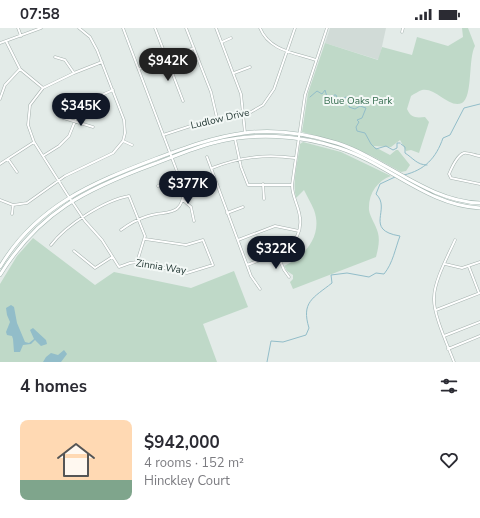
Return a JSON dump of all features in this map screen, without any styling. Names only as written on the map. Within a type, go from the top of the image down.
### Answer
[{"type":"main road","points":[[0,267],[2,261],[31,227],[69,197],[110,176],[170,153],[211,139],[245,133],[267,132],[298,134],[349,147],[444,196],[480,203]]},
{"type":"main road","points":[[0,275],[30,234],[47,219],[72,201],[104,184],[172,157],[212,143],[235,139],[268,136],[298,139],[341,149],[388,172],[421,191],[450,203],[480,208]]},
{"type":"main road","points":[[2,261],[7,264]]},
{"type":"street","points":[[18,28],[21,36]]},
{"type":"street","points":[[0,43],[41,28]]},
{"type":"street","points":[[0,200],[13,205],[27,203],[58,181],[113,153],[123,141],[125,133],[124,120],[113,90],[93,41],[79,28]]},
{"type":"street","points":[[120,230],[139,220],[154,215],[168,213],[178,207],[183,200],[184,190],[123,28]]},
{"type":"street","points":[[155,28],[183,101]]},
{"type":"street","points":[[186,28],[211,92],[217,118]]},
{"type":"street","points":[[216,28],[241,94],[245,133]]},
{"type":"street","points":[[260,28],[267,41],[275,46],[316,60]]},
{"type":"street","name":"Ludlow Drive","points":[[163,135],[217,118],[243,114],[258,108],[270,97],[295,28]]},
{"type":"street","points":[[247,265],[286,250],[292,244],[299,230],[301,219],[293,196],[292,185],[298,134],[305,95],[327,28]]},
{"type":"street","points":[[402,32],[403,28]]},
{"type":"street","points":[[222,42],[232,38]]},
{"type":"street","points":[[6,41],[20,69],[43,88]]},
{"type":"street","points":[[139,69],[194,48]]},
{"type":"street","points":[[55,57],[65,60],[74,73]]},
{"type":"street","points":[[74,251],[95,268],[112,257],[102,240],[83,217],[58,181],[34,142],[29,130],[27,115],[32,101],[43,88],[74,73],[102,62]]},
{"type":"street","points":[[234,73],[250,67]]},
{"type":"street","points":[[0,99],[5,85],[20,69]]},
{"type":"street","points":[[43,156],[65,141],[75,123],[80,109],[86,102],[113,90]]},
{"type":"street","points":[[60,117],[75,123],[93,127]]},
{"type":"street","points":[[235,139],[239,159],[248,184],[292,185]]},
{"type":"street","points":[[123,141],[132,145]]},
{"type":"street","points":[[0,164],[34,142]]},
{"type":"street","points":[[480,156],[467,153],[462,154],[454,164],[449,174],[451,178],[480,184]]},
{"type":"street","points":[[212,168],[239,159],[272,156],[295,158]]},
{"type":"street","points":[[207,157],[253,282],[260,289]]},
{"type":"street","points":[[8,159],[17,172]]},
{"type":"street","points":[[158,186],[179,176]]},
{"type":"street","points":[[263,184],[264,199]]},
{"type":"street","points":[[51,245],[63,232],[83,217],[108,204],[130,196],[145,239],[137,262]]},
{"type":"street","points":[[183,200],[191,207],[194,221]]},
{"type":"street","points":[[12,214],[13,205]]},
{"type":"street","points":[[227,213],[243,206]]},
{"type":"street","points":[[238,240],[275,226],[299,230]]},
{"type":"street","name":"Zinnia Way","points":[[112,257],[118,267],[137,262],[187,273],[213,265],[203,240],[186,245],[145,239]]},
{"type":"street","points":[[454,362],[443,336],[434,299],[435,289],[455,240]]},
{"type":"street","points":[[277,254],[289,277]]},
{"type":"street","points":[[445,264],[459,268],[480,262]]},
{"type":"street","points":[[436,310],[480,293],[469,266]]},
{"type":"street","points":[[443,336],[480,322]]},
{"type":"street","points":[[448,349],[480,336]]},
{"type":"shaded area","points":[[330,28],[386,28],[379,60],[325,43]]},
{"type":"green space","name":"Blue Oaks Park","points":[[462,28],[468,28],[475,46],[468,93],[462,103],[452,103],[427,90],[419,91],[411,96],[407,109],[412,116],[425,117],[429,122],[419,153],[411,150],[406,151],[400,140],[391,147],[373,146],[390,155],[398,150],[410,165],[406,171],[401,172],[372,156],[347,145],[302,132],[308,93],[325,43],[378,60],[382,47],[412,55],[417,37],[448,46],[463,37]]},
{"type":"green space","points":[[303,142],[341,152],[391,176],[382,181],[374,189],[369,204],[369,210],[379,236],[376,257],[293,289],[290,282],[293,279],[293,275],[287,271],[284,266],[299,257],[306,250],[311,244],[316,228],[314,210],[304,190],[296,198],[295,178],[300,144]]},
{"type":"green space","points":[[33,238],[95,285],[114,272],[191,288],[234,271],[248,307],[203,324],[217,362],[0,362],[0,284],[17,256]]},
{"type":"water","points":[[11,305],[14,307],[17,323],[25,342],[29,343],[34,339],[30,330],[33,328],[46,340],[47,344],[41,346],[35,340],[31,344],[23,345],[20,352],[14,352],[12,336],[7,335],[6,332],[10,322],[6,308]]},
{"type":"water","points":[[64,350],[67,354],[61,362],[43,362],[51,353],[58,355]]},
{"type":"waterway","points":[[310,97],[317,91],[322,94],[325,90],[327,97],[332,98],[336,95],[338,100],[343,102],[345,97],[352,99],[355,103],[349,104],[349,107],[355,109],[360,106],[366,108],[362,118],[357,120],[359,122],[356,127],[357,131],[365,133],[371,144],[376,149],[386,146],[393,150],[397,148],[397,143],[400,143]]},
{"type":"waterway","points":[[404,175],[418,170],[429,162],[437,152],[443,138],[450,135],[464,108],[480,104]]},
{"type":"waterway","points":[[401,144],[405,147],[405,153],[418,163],[427,165]]},
{"type":"waterway","points":[[267,362],[271,341],[283,342],[306,335],[309,328],[307,312],[310,301],[332,283],[331,275],[347,273],[369,277],[376,273],[384,274],[387,270],[392,261],[400,236],[389,233],[383,229],[380,224],[381,206],[380,200],[376,194],[380,184],[395,177]]}]
